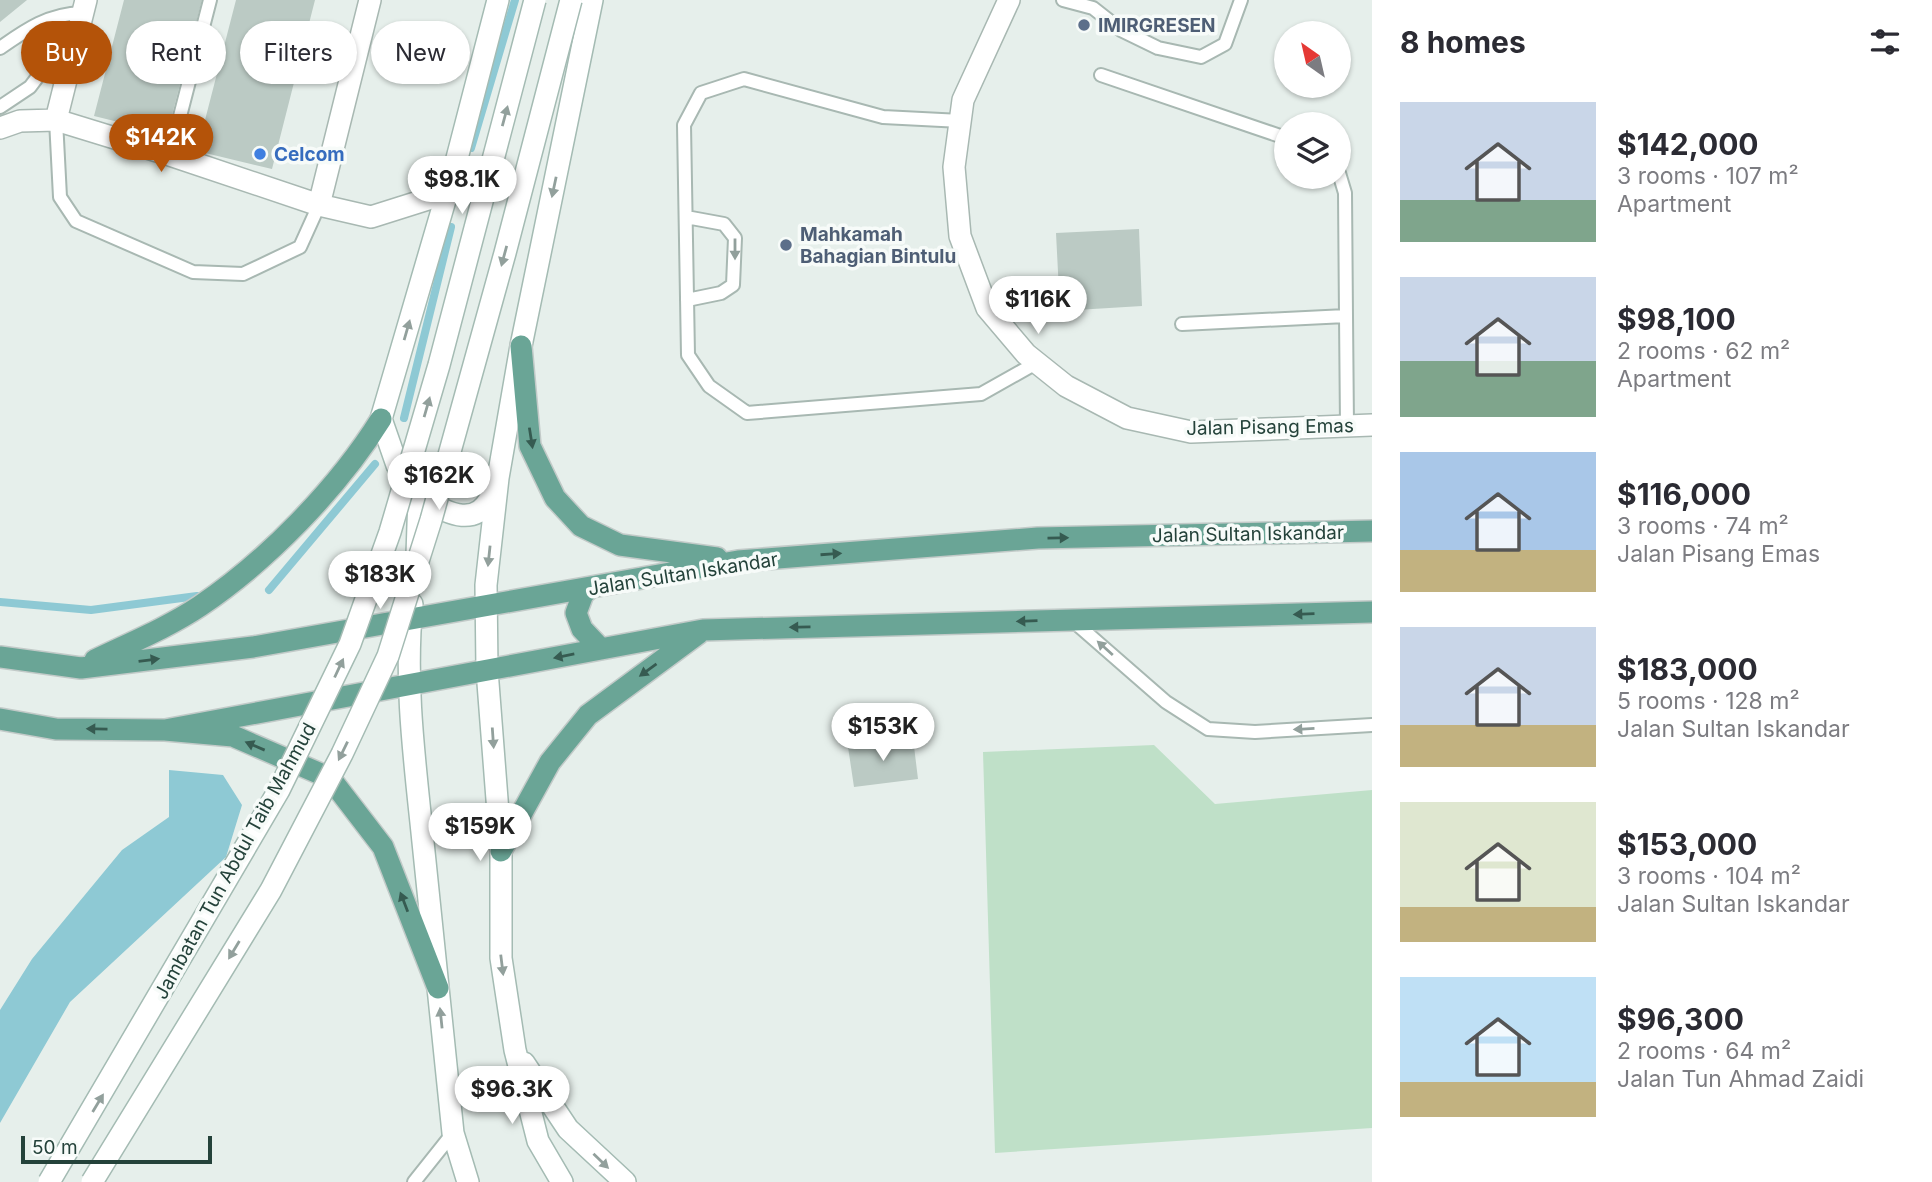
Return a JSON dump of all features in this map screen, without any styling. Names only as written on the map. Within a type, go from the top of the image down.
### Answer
[{"type":"main road","points":[[318,205],[370,0]]},
{"type":"main road","points":[[81,668],[201,606],[261,557],[314,506],[351,464],[381,419],[455,166],[498,0]]},
{"type":"main road","name":"Jambatan Tun Abdul Taib Mahmud","points":[[49,1182],[279,790],[350,644],[390,532],[439,365],[535,0]]},
{"type":"main road","name":"Jambatan Tun Abdul Taib Mahmud","points":[[92,1182],[271,890],[342,754],[388,656],[431,520],[572,0]]},
{"type":"main road","points":[[562,1182],[538,1141],[515,1050],[500,958],[501,851],[487,670],[486,585],[498,478],[521,346],[592,0]]},
{"type":"main road","name":"Jalan Pisang Emas","points":[[1009,0],[963,100],[954,167],[960,236],[987,308],[1026,354],[1066,386],[1127,418],[1191,432],[1372,425]]},
{"type":"main road","points":[[56,120],[83,11]]},
{"type":"main road","points":[[0,128],[20,121],[56,120],[318,205],[371,217],[428,199],[455,166]]},
{"type":"main road","points":[[521,346],[530,446],[555,498],[581,526],[620,545],[738,561]]},
{"type":"main road","points":[[381,419],[397,465],[419,495],[455,516],[471,515],[485,508],[498,478]]},
{"type":"main road","points":[[419,495],[418,550],[408,647],[409,685],[453,1133],[468,1182]]},
{"type":"main road","name":"Jalan Sultan Iskandar","points":[[0,657],[81,668],[253,647],[738,561],[1038,538],[1372,531]]},
{"type":"main road","points":[[590,588],[583,594],[576,613],[582,629],[601,649]]},
{"type":"main road","points":[[165,730],[703,630],[1372,612]]},
{"type":"main road","points":[[501,851],[550,762],[588,715],[703,630]]},
{"type":"main road","points":[[0,719],[56,729],[165,730],[233,736],[330,778],[383,847],[438,988]]},
{"type":"main road","points":[[515,1050],[568,1129],[625,1182]]},
{"type":"lane","points":[[170,155],[210,0]]},
{"type":"lane","points":[[1063,0],[1095,4],[1121,30],[1158,48],[1201,57],[1225,44],[1241,0]]},
{"type":"lane","points":[[0,48],[28,28],[48,18],[83,11]]},
{"type":"lane","points":[[0,107],[35,82],[83,11]]},
{"type":"lane","points":[[1101,75],[1274,134]]},
{"type":"lane","points":[[961,121],[883,117],[744,79],[701,93],[684,125],[688,355],[709,386],[747,413],[981,394],[1037,363]]},
{"type":"lane","points":[[56,120],[60,197],[76,220],[193,272],[243,274],[300,247],[318,205]]},
{"type":"lane","points":[[1344,189],[1347,426]]},
{"type":"lane","points":[[686,216],[724,224],[735,238],[733,285],[721,293],[687,300]]},
{"type":"lane","points":[[1182,324],[1346,316]]},
{"type":"lane","points":[[1072,620],[1166,702],[1209,729],[1255,732],[1372,725]]},
{"type":"lane","points":[[414,1182],[453,1133]]},
{"type":"green space","points":[[1154,745],[1215,804],[1372,790],[1372,1128],[995,1153],[983,752]]},
{"type":"water","points":[[169,770],[223,775],[242,805],[226,857],[70,1002],[0,1123],[0,1010],[32,959],[122,850],[169,817]]},
{"type":"building","points":[[0,0],[27,0],[0,22]]},
{"type":"building","points":[[124,0],[202,0],[197,21],[126,21],[126,84],[180,84],[167,134],[94,116],[102,84],[112,84],[112,46]]},
{"type":"building","points":[[236,0],[315,0],[310,21],[240,21],[240,84],[294,84],[272,169],[197,151],[214,84],[226,84],[226,39]]},
{"type":"building","points":[[1139,229],[1142,306],[1060,311],[1056,233]]},
{"type":"building","points":[[913,738],[918,779],[854,787],[848,747]]},
{"type":"waterway","points":[[471,148],[515,0]]},
{"type":"waterway","points":[[404,418],[451,227]]},
{"type":"waterway","points":[[269,590],[375,464]]},
{"type":"waterway","points":[[0,602],[91,610],[197,596]]},
{"type":"place","name":"IMIRGRESEN","points":[[1084,25]]},
{"type":"place","name":"Celcom","points":[[260,154]]},
{"type":"place","name":"Mahkamah Bahagian Bintulu","points":[[786,245]]}]
